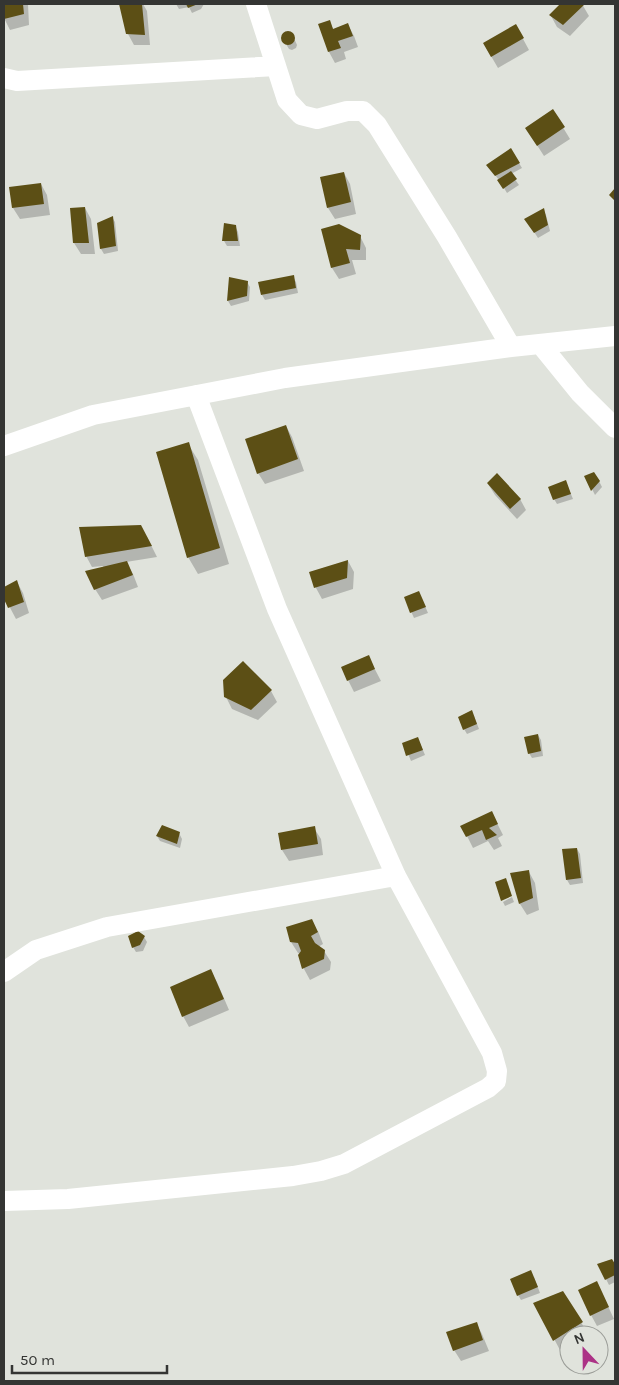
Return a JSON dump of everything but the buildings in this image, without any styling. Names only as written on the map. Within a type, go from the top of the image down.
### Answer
[{"type":"street","points":[[256,4],[287,100],[301,115],[316,119],[348,111],[362,111],[377,125],[447,237],[510,347]]},
{"type":"street","points":[[4,78],[16,80],[276,66]]},
{"type":"street","points":[[4,446],[92,416],[285,378],[510,347],[615,336]]},
{"type":"street","points":[[541,345],[580,393],[615,428]]},
{"type":"street","points":[[4,1201],[68,1199],[293,1176],[321,1171],[344,1164],[488,1088],[496,1081],[497,1071],[492,1053],[396,876],[277,609],[196,395]]},
{"type":"street","points":[[4,972],[36,950],[108,927],[396,876]]}]
